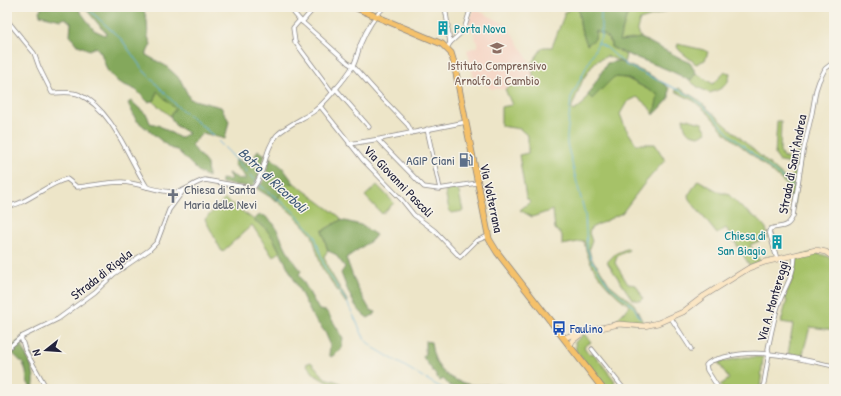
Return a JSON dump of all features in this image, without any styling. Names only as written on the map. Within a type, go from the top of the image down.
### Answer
[{"type":"main road","points":[[354,7],[442,44],[449,43]]},
{"type":"main road","name":"Via Volterrana","points":[[449,43],[451,54],[454,59],[488,236],[497,252],[603,389]]},
{"type":"street","points":[[292,7],[294,13],[301,21],[353,66],[408,125],[412,133]]},
{"type":"street","points":[[315,7],[293,28],[294,41],[332,92]]},
{"type":"street","points":[[7,206],[28,198],[59,181],[67,179],[77,187],[122,182],[168,192],[183,191],[205,180],[250,188],[254,187],[260,178],[267,153],[276,136],[320,106],[332,92],[353,66],[364,38],[376,17],[384,7]]},
{"type":"street","points":[[445,7],[449,43]]},
{"type":"street","points":[[449,43],[459,36],[464,30],[471,7]]},
{"type":"street","points":[[7,20],[34,53],[52,93],[73,93],[80,95],[95,104],[114,127],[147,187]]},
{"type":"street","name":"Strada di Sant'Andrea","points":[[777,259],[769,231],[770,229],[787,225],[793,216],[803,152],[818,80],[825,69],[834,62]]},
{"type":"street","points":[[335,88],[369,127]]},
{"type":"street","name":"Via Giovanni Pascoli","points":[[320,106],[350,144],[414,215],[435,231],[460,258],[476,241],[488,236]]},
{"type":"street","points":[[350,144],[378,140],[466,122]]},
{"type":"street","points":[[427,129],[440,189]]},
{"type":"street","points":[[378,140],[420,184],[428,189],[440,189],[477,183]]},
{"type":"street","name":"Strada di Rigola","points":[[7,349],[21,337],[58,319],[95,292],[114,274],[149,250],[157,242],[170,208],[183,191]]},
{"type":"street","points":[[564,338],[619,324],[651,325],[671,318],[683,312],[704,296],[749,268],[765,262],[821,250],[834,258]]},
{"type":"street","name":"Via A. Montereggi","points":[[763,389],[769,353],[768,349],[779,303],[791,276],[795,255]]},
{"type":"street","points":[[671,318],[691,350]]},
{"type":"street","points":[[570,346],[575,338],[584,332]]},
{"type":"street","points":[[21,337],[25,350],[47,389]]},
{"type":"street","points":[[592,349],[624,389]]},
{"type":"street","points":[[719,389],[706,368],[706,365],[715,359],[734,354],[769,353],[834,366]]},
{"type":"shaded area","name":"Istituto Comprensivo Arnolfo di Cambio","points":[[475,9],[507,25],[531,64],[535,79],[518,83],[505,89],[492,89],[483,83],[475,84],[467,50],[478,46],[473,31],[467,28]]},
{"type":"green space","points":[[42,7],[77,7],[94,30],[105,35],[106,33],[84,7],[143,7],[147,21],[148,37],[151,44],[146,55],[166,66],[180,79],[190,99],[221,107],[229,121],[225,139],[203,133],[191,145],[207,164],[208,177],[199,172],[177,150],[170,148],[136,120],[128,103],[131,101],[147,115],[150,123],[158,125],[180,138],[188,133],[175,125],[170,116],[175,109],[157,91],[155,100],[148,102],[136,90],[118,82],[107,70],[101,53],[96,47],[89,50],[76,44],[70,35],[71,23],[65,18],[61,20],[40,15],[39,11]]},
{"type":"green space","points":[[572,7],[578,7],[581,29],[587,44],[595,39],[596,31],[606,36],[611,43],[611,47],[626,55],[624,63],[607,56],[595,62],[583,79],[571,109],[574,111],[584,103],[588,95],[592,99],[614,77],[626,78],[659,95],[654,115],[648,106],[637,97],[627,102],[620,114],[625,127],[636,144],[655,144],[665,160],[622,213],[591,228],[589,233],[592,241],[589,249],[591,258],[609,284],[634,304],[643,323],[622,321],[613,323],[630,306],[614,293],[600,278],[586,251],[584,241],[562,245],[562,235],[555,229],[553,210],[532,217],[520,210],[530,202],[526,198],[519,155],[528,153],[528,136],[520,129],[501,126],[501,107],[512,105],[505,89],[518,83],[534,79],[531,64],[543,47],[552,47],[565,13]]},
{"type":"green space","points":[[578,7],[619,7],[628,12],[619,41],[641,38],[690,63],[696,73],[690,81],[671,71],[611,47],[611,43],[606,36],[596,31],[595,39],[587,45],[581,29]]},
{"type":"green space","points":[[619,7],[659,7],[665,12],[640,20],[637,29],[641,38],[619,41],[628,12]]},
{"type":"green space","points":[[678,44],[708,52],[705,60],[696,64],[680,51],[677,47]]},
{"type":"green space","points":[[617,61],[638,69],[669,88],[669,99],[654,115],[658,95],[627,78],[614,77],[592,99],[588,95],[607,63]]},
{"type":"green space","points":[[725,72],[730,73],[726,84],[710,93],[699,88],[690,81],[696,73],[713,84]]},
{"type":"green space","points":[[679,88],[697,99],[787,180],[791,179],[794,164],[780,162],[775,155],[777,121],[781,121],[780,152],[783,157],[788,159],[795,158],[801,145],[793,211],[787,185],[726,134],[709,114],[694,101],[675,91]]},
{"type":"green space","points":[[156,90],[175,109],[170,116],[152,101],[155,100]]},
{"type":"green space","points":[[683,118],[702,123],[707,132],[699,136],[689,133],[686,129]]},
{"type":"green space","points":[[258,150],[265,155],[254,185],[251,187],[221,183],[221,179],[231,179],[228,173],[239,179],[245,180],[245,177],[234,164],[237,159],[245,164],[252,161]]},
{"type":"green space","points":[[270,157],[282,167],[294,183],[284,184],[283,190],[277,201],[257,189],[264,180]]},
{"type":"green space","points":[[698,180],[721,193],[727,193],[742,208],[759,220],[766,228],[768,237],[750,245],[760,261],[750,266],[726,228],[717,234],[689,199],[688,196]]},
{"type":"green space","points":[[294,183],[340,217],[341,220],[322,231],[328,251],[324,256],[328,268],[348,302],[346,303],[322,268],[312,235],[294,215],[277,201],[283,190],[284,184]]},
{"type":"green space","points":[[377,185],[394,203],[382,214],[365,196]]},
{"type":"green space","points":[[458,188],[463,211],[452,213],[449,210],[445,191]]},
{"type":"green space","points":[[225,199],[264,227],[273,238],[280,252],[273,257],[252,225],[222,252],[205,219]]},
{"type":"green space","points":[[260,215],[265,216],[274,224],[289,254],[301,271],[299,274],[319,310],[326,311],[328,313],[343,338],[341,350],[331,357],[329,355],[330,344],[325,332],[313,317],[273,238],[264,227],[254,220]]},
{"type":"green space","points":[[341,220],[361,225],[376,235],[372,240],[346,258],[357,287],[370,310],[376,312],[368,318],[354,304],[341,273],[345,267],[335,254],[328,251],[322,231]]},
{"type":"green space","points":[[628,248],[629,250],[617,256],[615,263],[628,284],[636,285],[643,298],[640,301],[632,299],[607,262],[615,254]]},
{"type":"green space","points":[[811,253],[827,256],[834,261],[834,330],[810,327],[802,357],[788,354],[793,324],[781,322],[787,300],[784,298],[792,280],[797,260],[800,256]]},
{"type":"green space","points":[[584,334],[591,342],[584,347],[589,354],[593,353],[615,381],[612,386],[615,389],[607,389],[576,351],[575,342]]},
{"type":"green space","points":[[20,340],[34,376],[33,389],[27,381],[26,371],[21,361],[10,351]]},
{"type":"green space","points":[[425,341],[431,342],[438,366],[448,376],[455,380],[472,385],[498,384],[513,389],[461,389],[450,386],[443,379],[440,381],[423,357],[425,353]]},
{"type":"green space","points":[[746,357],[763,357],[760,389],[723,389],[720,385],[729,379],[718,362]]},
{"type":"green space","points":[[311,362],[325,378],[338,382],[350,389],[338,389],[315,375],[306,364]]},
{"type":"waterway","name":"Botro di Ricorboli","points":[[86,7],[122,40],[143,70],[178,107],[207,130],[256,182],[292,210],[314,234],[325,268],[347,302],[365,340],[374,348],[445,389]]},
{"type":"waterway","points":[[601,7],[601,37],[571,98],[567,144],[585,214],[587,248],[591,259],[609,286],[634,307],[640,319]]},
{"type":"waterway","points":[[598,43],[607,48],[626,65],[691,96],[711,113],[727,132],[793,187]]},
{"type":"place","name":"Porta Nova","points":[[443,28]]},
{"type":"place","name":"Istituto Comprensivo Arnolfo di Cambio","points":[[497,48]]},
{"type":"place","name":"AGIP Ciani","points":[[466,160]]},
{"type":"place","name":"Chiesa di Santa Maria delle Nevi","points":[[173,196]]},
{"type":"place","name":"Chiesa di San Biagio","points":[[777,242]]},
{"type":"place","name":"Faulino","points":[[559,328]]}]
